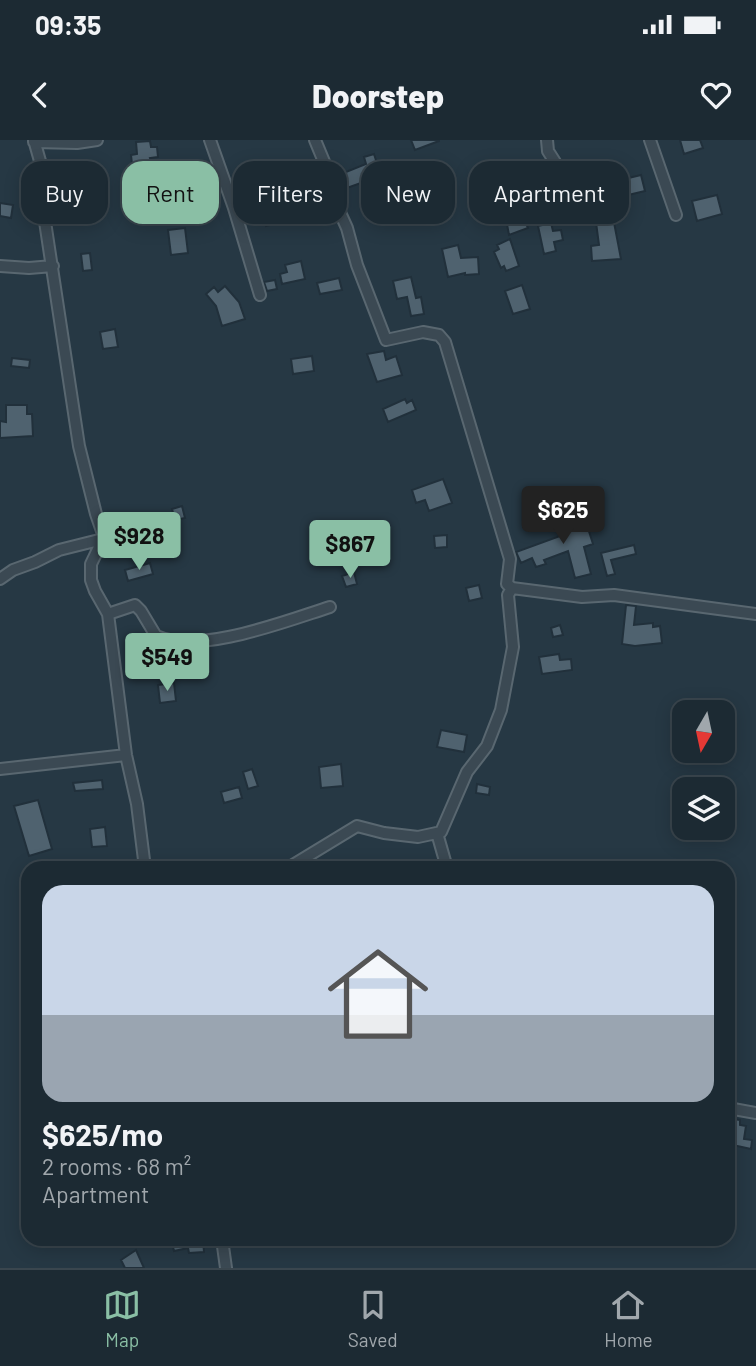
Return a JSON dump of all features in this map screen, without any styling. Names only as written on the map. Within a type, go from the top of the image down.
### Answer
[{"type":"street","points":[[97,140],[77,143],[34,141],[42,168],[43,208],[79,446],[103,539],[91,564],[91,572],[94,591],[108,614],[126,755],[137,804],[144,861]]},
{"type":"street","points":[[209,140],[260,295]]},
{"type":"street","points":[[315,140],[332,181],[337,206],[347,228],[357,265],[386,340],[423,332],[439,335],[445,342],[510,559],[507,584],[512,588],[582,597],[614,595],[756,614]]},
{"type":"street","points":[[547,140],[548,151],[554,161]]},
{"type":"street","points":[[650,140],[676,215]]},
{"type":"street","points":[[0,266],[53,266]]},
{"type":"street","points":[[0,579],[13,570],[59,550],[103,539]]},
{"type":"street","points":[[300,861],[357,826],[418,837],[441,832],[467,772],[487,746],[501,710],[513,647],[508,595],[512,588]]},
{"type":"street","points":[[108,614],[136,606],[156,636],[186,643],[249,632],[330,607]]},
{"type":"street","points":[[0,769],[126,755]]},
{"type":"street","points":[[437,833],[445,861]]},
{"type":"street","points":[[735,1109],[756,1113]]},
{"type":"street","points":[[223,1246],[226,1268]]},
{"type":"building","points":[[411,140],[439,140],[439,141],[415,150]]},
{"type":"building","points":[[680,140],[700,140],[703,148],[684,154]]},
{"type":"building","points":[[150,141],[151,147],[157,147],[158,157],[150,158],[151,161],[132,161],[131,155],[137,154],[136,142]]},
{"type":"building","points":[[374,154],[376,161],[365,161],[364,157]]},
{"type":"building","points":[[361,166],[361,183],[347,188],[347,172]]},
{"type":"building","points":[[641,175],[645,191],[629,195],[629,178]]},
{"type":"building","points":[[717,195],[722,214],[697,221],[692,201]]},
{"type":"building","points":[[0,203],[13,205],[11,218],[0,216]]},
{"type":"building","points":[[507,224],[526,224],[528,228],[509,235]]},
{"type":"building","points":[[551,224],[553,231],[561,230],[563,240],[554,242],[556,251],[544,254],[538,226]]},
{"type":"building","points":[[596,224],[614,224],[621,259],[592,261],[591,246],[599,245]]},
{"type":"building","points":[[185,228],[188,253],[171,255],[168,230]]},
{"type":"building","points":[[510,239],[519,266],[506,271],[504,266],[501,268],[494,252],[499,249],[497,245]]},
{"type":"building","points":[[458,245],[461,258],[478,257],[479,274],[465,273],[448,277],[442,249]]},
{"type":"building","points":[[90,253],[92,270],[83,271],[81,254]]},
{"type":"building","points":[[301,261],[305,279],[282,284],[280,274],[287,272],[285,265]]},
{"type":"building","points":[[411,277],[416,298],[421,297],[424,314],[411,316],[407,297],[397,299],[393,281]]},
{"type":"building","points":[[339,278],[342,290],[320,294],[317,283]]},
{"type":"building","points":[[275,280],[277,289],[267,291],[264,282]]},
{"type":"building","points":[[522,285],[530,309],[513,314],[505,291]]},
{"type":"building","points":[[225,286],[239,302],[245,319],[222,326],[216,306],[206,294],[214,287],[218,292]]},
{"type":"building","points":[[115,329],[118,347],[103,349],[100,332]]},
{"type":"building","points":[[384,351],[386,360],[396,356],[402,375],[377,382],[367,354]]},
{"type":"building","points":[[312,356],[314,371],[293,374],[291,359]]},
{"type":"building","points":[[12,358],[30,360],[29,368],[11,366]]},
{"type":"building","points":[[405,399],[407,403],[412,400],[416,410],[388,422],[383,409]]},
{"type":"building","points":[[6,405],[27,405],[27,414],[32,414],[33,436],[0,438],[0,421],[6,422]]},
{"type":"building","points":[[443,479],[452,503],[429,511],[425,500],[416,503],[412,490]]},
{"type":"building","points":[[182,506],[185,518],[175,520],[172,509]]},
{"type":"building","points":[[567,510],[573,525],[586,522],[593,544],[584,547],[591,574],[575,578],[568,551],[544,560],[546,564],[536,567],[532,558],[521,563],[516,552],[563,535],[556,514]]},
{"type":"building","points":[[447,535],[447,547],[435,548],[434,536]]},
{"type":"building","points":[[634,545],[636,554],[611,560],[615,574],[607,576],[601,553]]},
{"type":"building","points":[[150,563],[153,574],[128,581],[125,570]]},
{"type":"building","points":[[354,572],[357,584],[346,587],[342,576]]},
{"type":"building","points":[[479,585],[482,598],[469,601],[466,588]]},
{"type":"building","points":[[626,605],[636,606],[634,625],[653,623],[653,627],[660,626],[662,643],[635,646],[622,644]]},
{"type":"building","points":[[560,625],[563,635],[553,637],[551,628]]},
{"type":"building","points":[[559,654],[560,660],[571,659],[572,670],[542,674],[539,657]]},
{"type":"building","points":[[174,683],[176,701],[160,703],[158,685]]},
{"type":"building","points":[[441,730],[467,735],[464,752],[437,747]]},
{"type":"building","points":[[341,764],[343,786],[321,788],[319,767]]},
{"type":"building","points":[[252,769],[258,786],[248,789],[243,772]]},
{"type":"building","points":[[102,780],[103,789],[75,791],[73,783]]},
{"type":"building","points":[[477,784],[490,787],[489,795],[476,793]]},
{"type":"building","points":[[239,787],[242,798],[224,803],[221,792]]},
{"type":"building","points":[[38,800],[52,849],[29,856],[14,806]]},
{"type":"building","points":[[105,827],[107,846],[92,847],[90,829]]},
{"type":"building","points":[[735,1119],[740,1120],[740,1125],[746,1126],[744,1139],[752,1140],[751,1149],[735,1146]]},
{"type":"building","points":[[173,1246],[204,1246],[204,1252],[189,1253],[188,1248],[174,1251]]},
{"type":"building","points":[[136,1250],[144,1268],[125,1268],[121,1260]]}]
